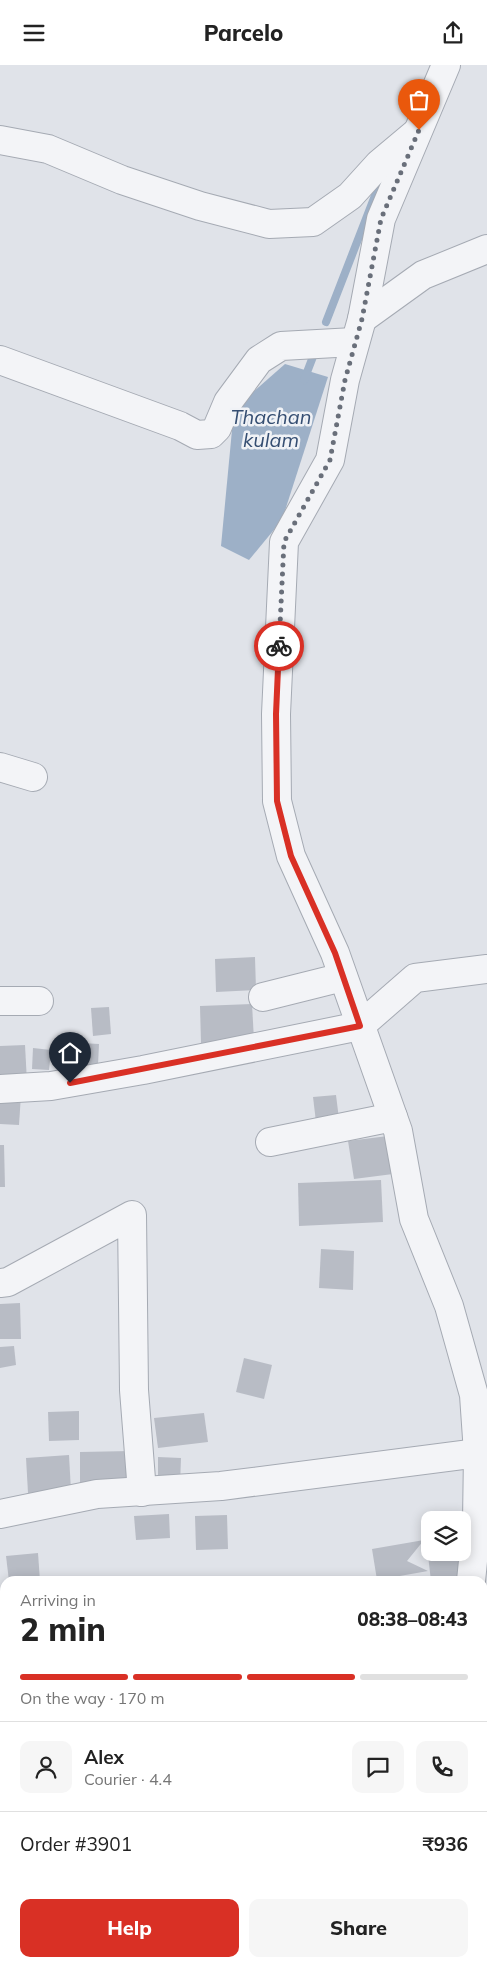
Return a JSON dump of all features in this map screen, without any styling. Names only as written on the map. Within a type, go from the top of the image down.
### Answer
[{"type":"street","points":[[446,65],[381,219],[330,460],[284,542],[276,714],[277,801],[291,856],[335,953],[398,1131],[414,1219],[449,1306],[474,1395],[478,1453],[478,1521],[472,1576]]},
{"type":"street","points":[[0,140],[48,149],[122,181],[200,206],[269,224],[313,222],[350,196],[379,164],[419,130]]},
{"type":"street","points":[[0,360],[180,426],[197,435],[211,434],[217,428],[228,401],[259,360],[281,346],[358,330],[422,275],[487,249]]},
{"type":"street","points":[[0,767],[33,777]]},
{"type":"street","points":[[0,1089],[51,1086],[143,1070],[360,1026],[415,978],[487,969]]},
{"type":"street","points":[[263,997],[343,977]]},
{"type":"street","points":[[0,1001],[39,1001]]},
{"type":"street","points":[[270,1142],[393,1117]]},
{"type":"street","points":[[0,1283],[8,1282],[132,1215],[134,1390],[142,1492]]},
{"type":"street","points":[[0,1514],[97,1494],[221,1486],[478,1453]]},
{"type":"water","name":"Thachan kulam","points":[[285,364],[328,377],[282,520],[249,560],[221,546],[234,409]]},
{"type":"building","points":[[255,957],[256,990],[216,992],[215,959]]},
{"type":"building","points":[[252,1004],[254,1040],[201,1043],[200,1006]]},
{"type":"building","points":[[109,1007],[111,1034],[93,1036],[91,1008]]},
{"type":"building","points":[[81,1043],[99,1044],[98,1065],[80,1065]]},
{"type":"building","points":[[25,1045],[27,1082],[0,1083],[0,1046]]},
{"type":"building","points":[[33,1048],[51,1050],[49,1070],[32,1069]]},
{"type":"building","points":[[0,1094],[21,1095],[19,1125],[0,1124]]},
{"type":"building","points":[[336,1095],[339,1119],[316,1122],[313,1097]]},
{"type":"building","points":[[388,1136],[393,1174],[354,1179],[348,1141]]},
{"type":"building","points":[[0,1145],[4,1145],[5,1187],[0,1187]]},
{"type":"building","points":[[381,1180],[383,1222],[299,1226],[298,1183]]},
{"type":"building","points":[[321,1249],[354,1251],[353,1290],[319,1288]]},
{"type":"building","points":[[20,1303],[21,1339],[0,1339],[0,1304]]},
{"type":"building","points":[[14,1346],[16,1365],[0,1368],[0,1347]]},
{"type":"building","points":[[244,1358],[272,1365],[264,1399],[236,1392]]},
{"type":"building","points":[[79,1411],[79,1440],[49,1441],[48,1412]]},
{"type":"building","points":[[204,1413],[208,1442],[158,1448],[154,1418]]},
{"type":"building","points":[[131,1451],[132,1485],[80,1487],[80,1452]]},
{"type":"building","points":[[69,1455],[71,1491],[28,1493],[26,1458]]},
{"type":"building","points":[[158,1457],[181,1458],[180,1485],[158,1484]]},
{"type":"building","points":[[169,1514],[170,1538],[136,1540],[134,1516]]},
{"type":"building","points":[[227,1515],[228,1549],[196,1550],[195,1516]]},
{"type":"building","points":[[421,1541],[421,1544],[407,1561],[428,1571],[400,1576],[376,1576],[372,1549]]},
{"type":"building","points":[[38,1553],[40,1576],[8,1576],[6,1556]]},
{"type":"building","points":[[429,1561],[461,1561],[462,1576],[430,1576]]},
{"type":"waterway","points":[[326,322],[383,175]]},
{"type":"waterway","points":[[304,380],[314,354]]},
{"type":"way so far","points":[[279,646],[284,542],[330,460],[345,380],[354,341],[362,319],[381,219],[419,130]]},
{"type":"route","points":[[70,1083],[360,1026],[335,953],[291,856],[277,801],[276,714],[279,646]]}]
